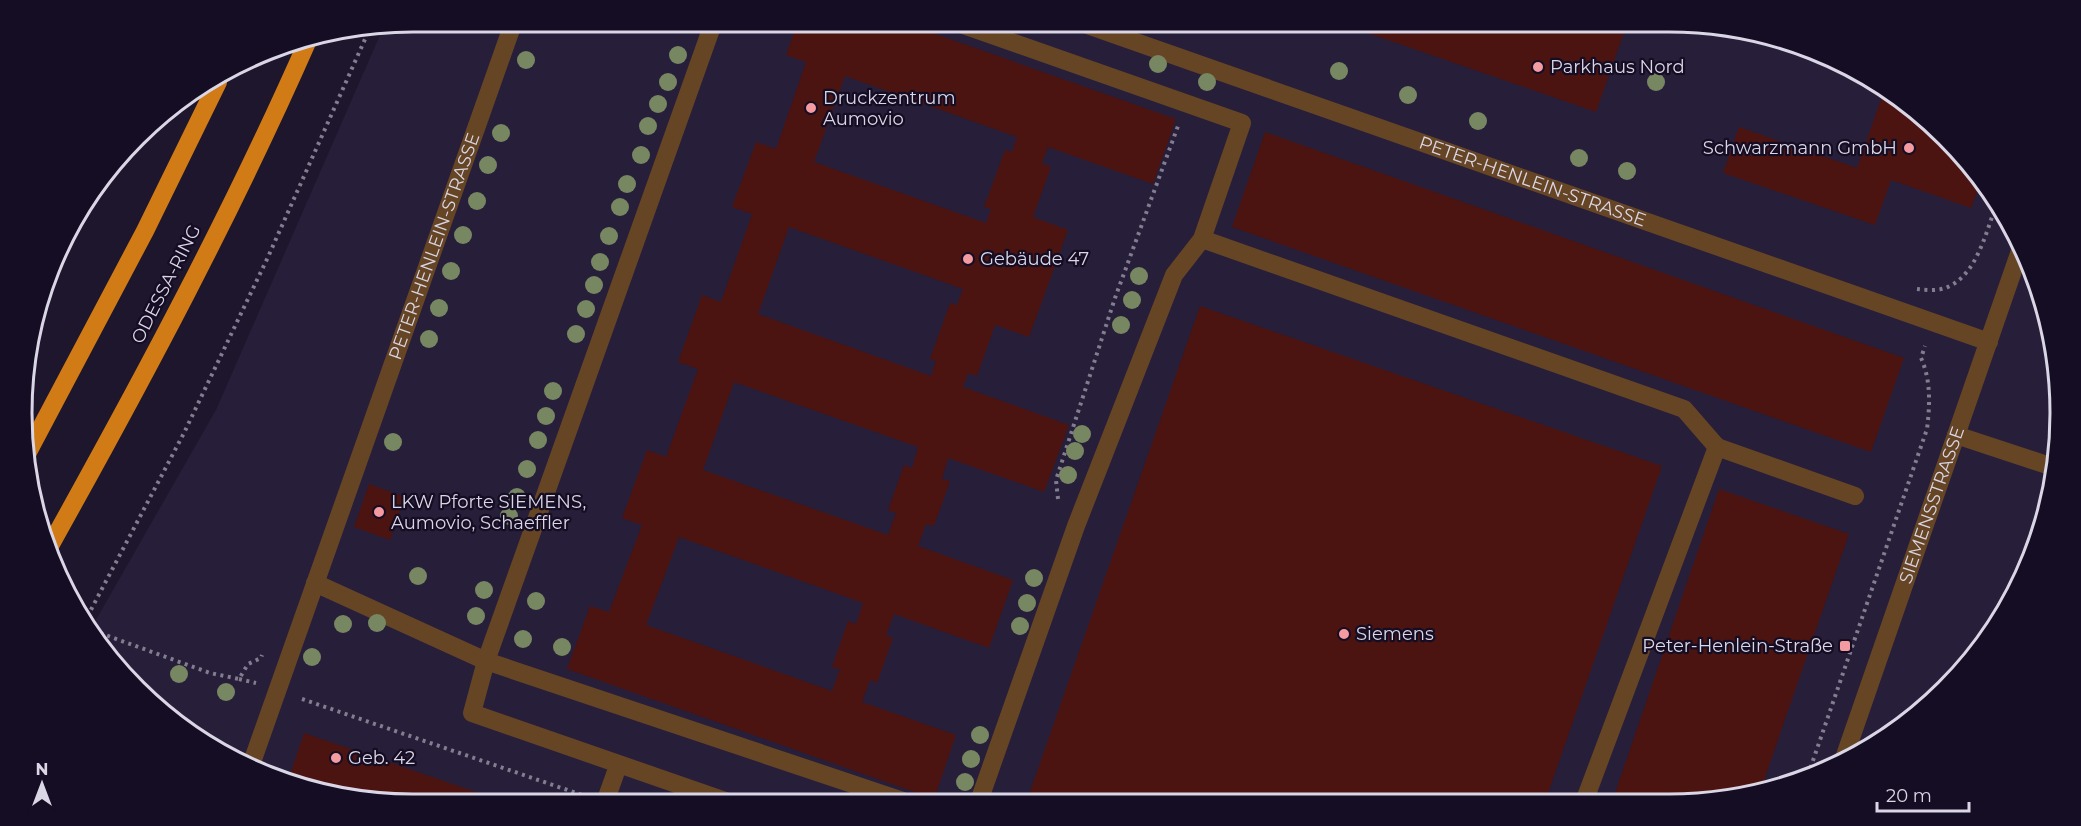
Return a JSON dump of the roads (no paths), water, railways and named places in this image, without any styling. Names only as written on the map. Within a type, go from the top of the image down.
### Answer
[{"type":"highway","name":"ODESSA-RING","points":[[53,540],[120,420],[205,255],[305,47]]},
{"type":"highway","points":[[33,443],[145,231],[216,87]]},
{"type":"street","name":"PETER-HENLEIN-STRASSE","points":[[253,759],[510,32]]},
{"type":"street","points":[[703,794],[618,766],[472,713],[486,661],[710,32]]},
{"type":"street","points":[[982,794],[1076,526],[1174,275],[1202,239],[1242,123],[983,32]]},
{"type":"street","name":"PETER-HENLEIN-STRASSE","points":[[1107,32],[1989,342]]},
{"type":"street","points":[[1202,239],[1684,409],[1717,447],[1855,496]]},
{"type":"street","name":"SIEMENSSTRASSE","points":[[1848,749],[2017,260]]},
{"type":"street","points":[[1956,435],[2046,465]]},
{"type":"street","points":[[1587,794],[1717,447]]},
{"type":"street","points":[[315,583],[486,661],[882,794]]},
{"type":"street","points":[[607,794],[618,766]]},
{"type":"place","name":"Parkhaus Nord","points":[[1538,67]]},
{"type":"place","name":"Druckzentrum Aumovio","points":[[811,108]]},
{"type":"place","name":"Schwarzmann GmbH","points":[[1909,148]]},
{"type":"place","name":"Gebäude 47","points":[[968,259]]},
{"type":"place","name":"LKW Pforte SIEMENS, Aumovio, Schaeffler","points":[[379,512]]},
{"type":"place","name":"Siemens","points":[[1344,634]]},
{"type":"place","name":"Peter-Henlein-Straße","points":[[1845,646]]},
{"type":"place","name":"Geb. 42","points":[[336,758]]}]
